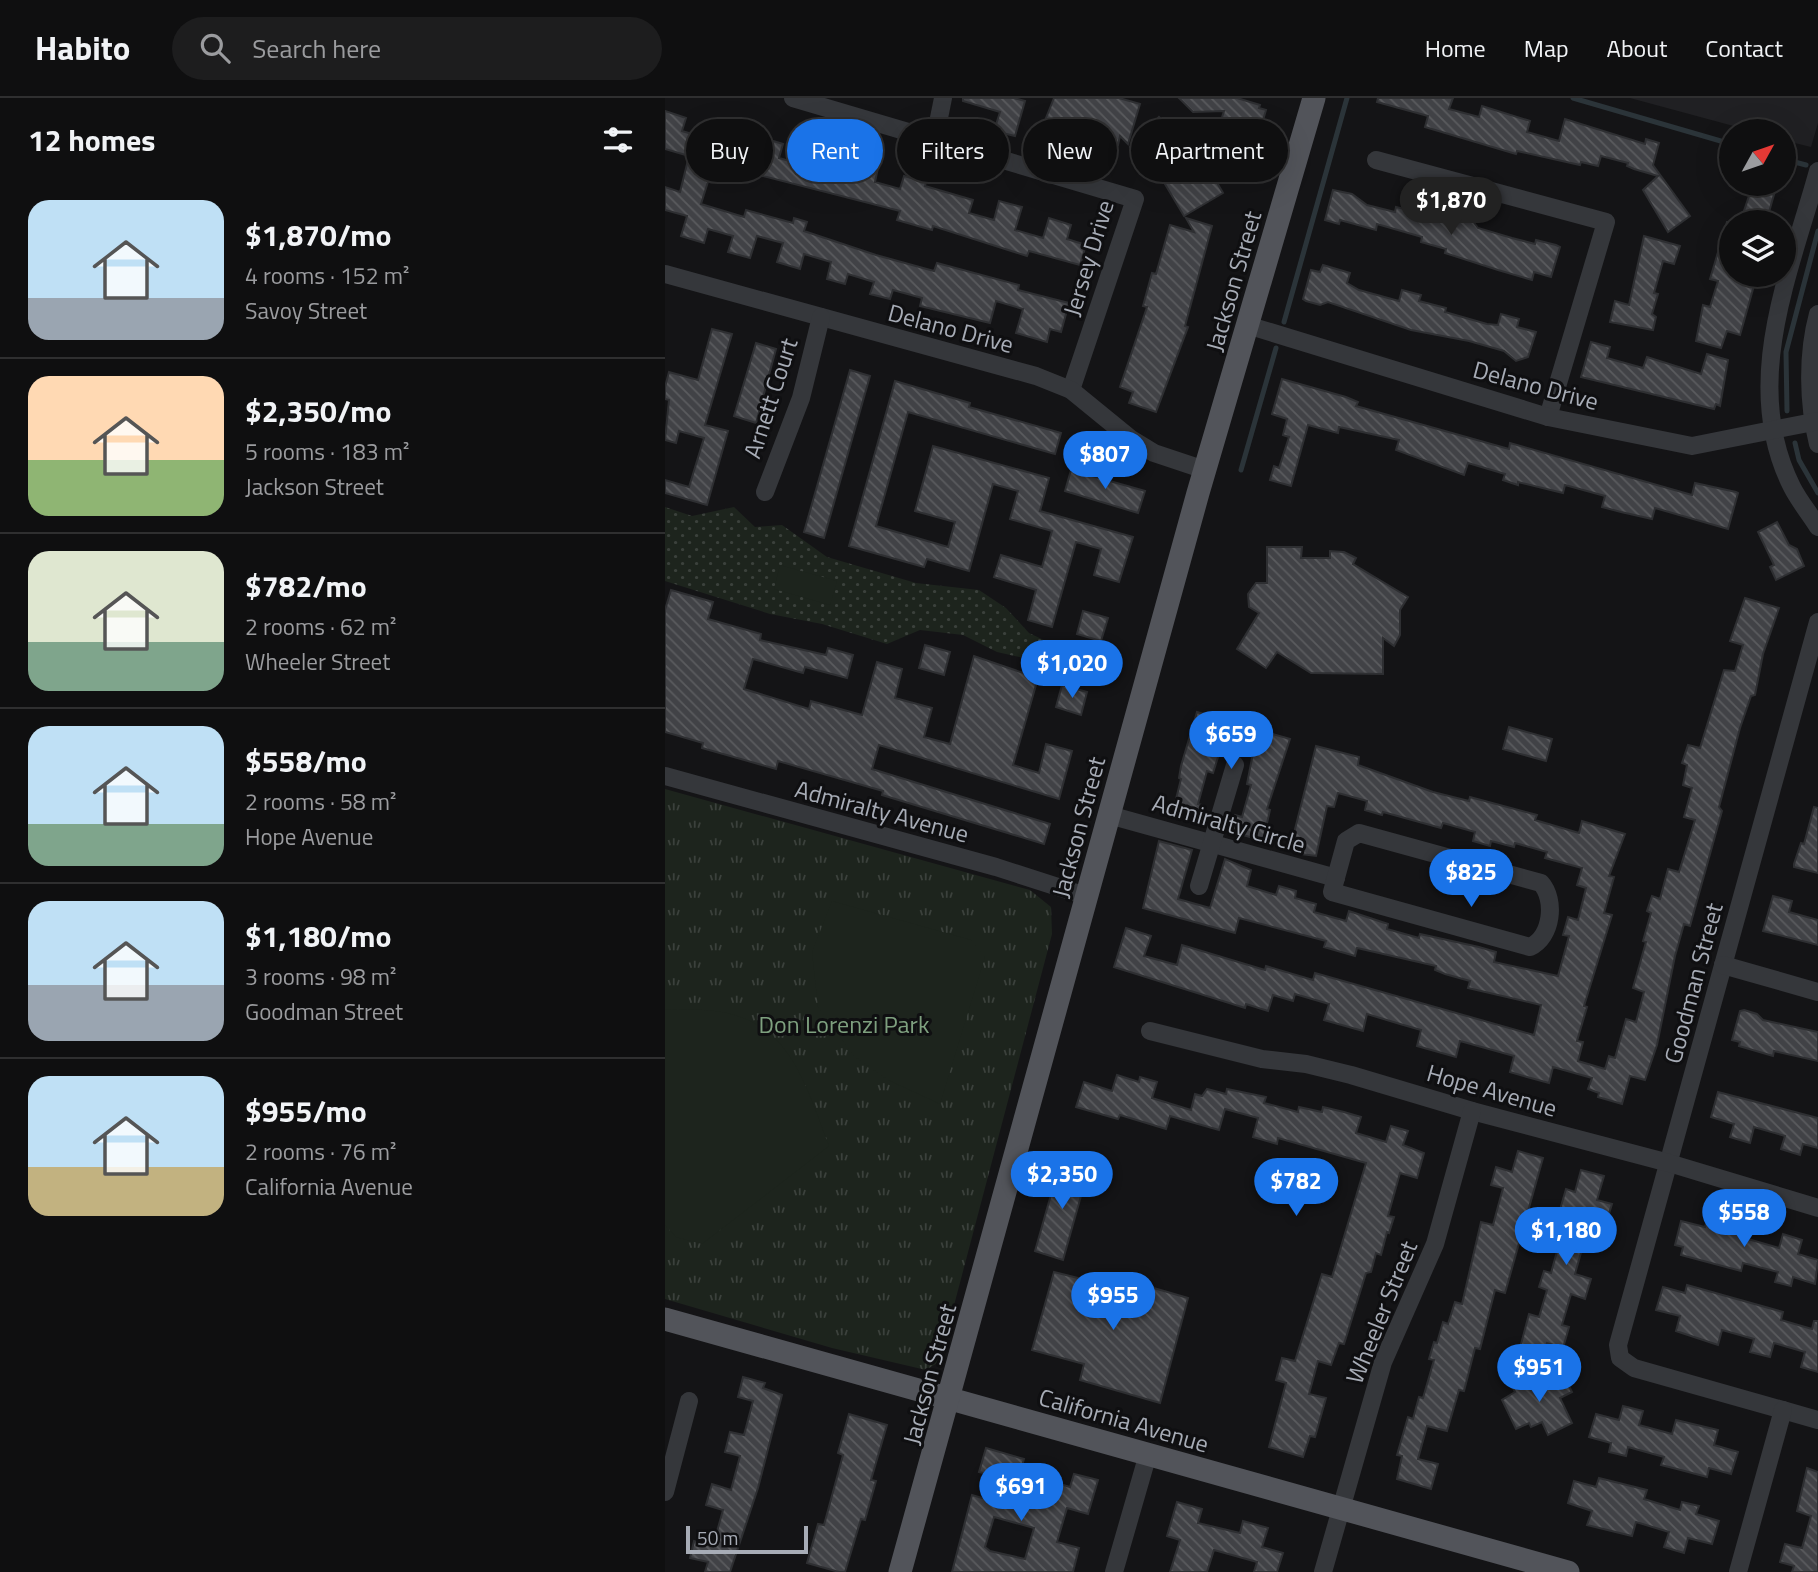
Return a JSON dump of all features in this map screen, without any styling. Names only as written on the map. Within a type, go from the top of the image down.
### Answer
[{"type":"main road","name":"Jackson Street","points":[[900,1572],[1205,470],[1314,98]]},
{"type":"main road","name":"California Avenue","points":[[665,1319],[1341,1508],[1537,1568],[1568,1572]]},
{"type":"street","name":"Jersey Drive","points":[[793,98],[897,127]]},
{"type":"street","points":[[939,119],[943,98]]},
{"type":"street","points":[[1376,160],[1606,222],[1548,417]]},
{"type":"street","name":"Jersey Drive","points":[[1009,161],[1135,199],[1071,390]]},
{"type":"street","points":[[1818,171],[1769,348],[1768,393],[1773,431],[1791,486],[1818,527]]},
{"type":"street","name":"Delano Drive","points":[[665,274],[1036,376],[1071,390],[1131,439],[1154,453],[1205,470]]},
{"type":"street","points":[[1818,314],[1812,337],[1818,444]]},
{"type":"street","name":"Arnett Court","points":[[765,492],[801,398],[821,317]]},
{"type":"street","name":"Delano Drive","points":[[1247,325],[1548,417],[1692,446],[1815,421]]},
{"type":"street","name":"Goodman Street","points":[[1783,1410],[1635,1368],[1620,1358],[1618,1345],[1818,622]]},
{"type":"street","points":[[1199,886],[1235,765]]},
{"type":"street","name":"Admiralty Avenue","points":[[665,776],[996,867],[1086,896]]},
{"type":"street","name":"Admiralty Circle","points":[[1109,815],[1336,878]]},
{"type":"street","points":[[1359,833],[1541,883],[1549,892],[1552,902],[1543,934],[1537,944],[1530,947],[1332,892],[1336,878],[1346,841],[1359,833]]},
{"type":"street","points":[[1723,965],[1818,992]]},
{"type":"street","name":"Hope Avenue","points":[[1150,1031],[1262,1059],[1306,1064],[1340,1072],[1472,1111],[1669,1163],[1818,1208]]},
{"type":"street","name":"Wheeler Street","points":[[1323,1572],[1383,1362],[1435,1244],[1472,1111]]},
{"type":"street","points":[[665,1492],[689,1401]]},
{"type":"street","points":[[1738,1572],[1783,1410],[1818,1420]]},
{"type":"street","points":[[1114,1572],[1148,1454]]},
{"type":"shaded area","points":[[1630,98],[1818,98],[1818,123],[1811,147],[1796,143],[1796,119],[1719,119],[1719,122]]},
{"type":"green space","points":[[665,507],[692,516],[734,507],[755,527],[782,525],[827,557],[916,583],[979,590],[1006,608],[1029,633],[1069,652],[1115,651],[1107,686],[1082,671],[997,652],[963,635],[920,630],[887,644],[822,624],[770,614],[665,581]]},
{"type":"green space","points":[[780,565],[837,581],[830,605],[774,589]]},
{"type":"green space","name":"Don Lorenzi Park","points":[[665,789],[1030,890],[1051,907],[1052,934],[943,1347],[937,1363],[926,1370],[832,1348],[665,1299]]},
{"type":"green space","points":[[832,901],[971,940],[985,957],[940,1104],[888,1080],[854,1056],[818,1007],[812,952]]},
{"type":"green space","points":[[665,1010],[703,1010],[732,1014],[755,1023],[773,1037],[800,1074],[829,1146],[702,1244],[676,1237],[665,1225]]},
{"type":"building","points":[[963,98],[1014,98],[1025,101],[1015,136],[1009,135],[1009,119],[998,119],[1000,112],[963,101]]},
{"type":"building","points":[[1054,98],[1119,98],[1140,104],[1136,119],[1131,119],[1128,144],[1120,136],[1117,145],[1117,119],[1046,119]]},
{"type":"building","points":[[1179,98],[1237,98],[1260,105],[1259,108],[1266,110],[1263,119],[1222,119],[1224,111],[1193,112]]},
{"type":"building","points":[[1378,98],[1453,98],[1449,109],[1479,117],[1482,106],[1530,121],[1527,132],[1559,141],[1565,119],[1645,144],[1646,139],[1659,143],[1653,165],[1690,216],[1668,232],[1643,190],[1658,176],[1627,166],[1628,163],[1601,156],[1598,166],[1581,162],[1580,165],[1517,151],[1516,154],[1425,127],[1428,116],[1377,102]]},
{"type":"building","points":[[665,111],[686,118],[682,131],[686,132],[686,155],[665,149]]},
{"type":"building","points":[[773,141],[783,144],[779,158],[787,160],[787,182],[875,182],[900,189],[902,182],[926,182],[925,186],[973,200],[969,213],[994,220],[999,201],[1022,207],[1015,230],[1043,238],[1049,218],[1071,225],[1067,239],[1086,245],[1080,265],[1029,251],[1027,256],[933,226],[932,230],[897,220],[900,211],[773,179]]},
{"type":"building","points":[[686,168],[686,182],[708,182],[701,204],[744,217],[746,210],[793,223],[794,218],[807,222],[804,231],[876,255],[934,271],[937,263],[1019,285],[1018,290],[1069,303],[1061,332],[1050,329],[1047,342],[1016,333],[1023,309],[996,301],[990,323],[920,306],[922,298],[893,290],[890,299],[870,294],[874,282],[848,274],[845,284],[827,279],[831,262],[804,254],[800,269],[777,262],[783,243],[757,236],[750,258],[728,252],[733,236],[708,229],[704,243],[681,236],[687,216],[665,210],[665,187],[680,192]]},
{"type":"building","points":[[1164,182],[1217,182],[1223,193],[1184,216]]},
{"type":"building","points":[[1333,190],[1352,194],[1367,205],[1395,212],[1396,207],[1454,221],[1459,217],[1473,221],[1478,228],[1512,238],[1535,244],[1536,240],[1556,245],[1560,247],[1551,277],[1534,272],[1532,280],[1498,270],[1445,253],[1446,249],[1421,242],[1422,237],[1377,224],[1376,230],[1340,220],[1339,224],[1325,220]]},
{"type":"building","points":[[1749,196],[1774,196],[1770,210],[1744,210]]},
{"type":"building","points":[[1186,218],[1212,226],[1185,326],[1188,327],[1156,412],[1129,403],[1133,392],[1120,387],[1147,307],[1143,306],[1152,273],[1156,274],[1170,225],[1194,232]]},
{"type":"building","points":[[1644,236],[1680,246],[1674,264],[1663,261],[1654,293],[1658,294],[1652,314],[1656,317],[1653,330],[1610,322],[1615,301],[1629,305]]},
{"type":"building","points":[[1719,249],[1719,287],[1754,287],[1740,335],[1727,331],[1721,348],[1696,341],[1703,305],[1710,307],[1718,281],[1710,279]]},
{"type":"building","points":[[1323,265],[1350,273],[1347,283],[1359,290],[1399,301],[1402,290],[1421,295],[1419,301],[1487,324],[1498,325],[1501,314],[1519,319],[1517,327],[1536,332],[1528,357],[1516,361],[1504,351],[1469,341],[1411,330],[1328,302],[1320,305],[1306,301],[1303,299],[1311,270],[1320,272]]},
{"type":"building","points":[[712,329],[732,334],[705,425],[728,431],[707,505],[665,493],[665,480],[689,487],[704,438],[679,431],[676,443],[665,440],[669,400],[665,399],[665,387],[669,372],[698,380]]},
{"type":"building","points":[[1591,342],[1610,347],[1607,358],[1643,368],[1647,357],[1701,374],[1707,354],[1728,360],[1720,406],[1716,404],[1714,409],[1581,377]]},
{"type":"building","points":[[756,343],[776,349],[756,423],[734,416]]},
{"type":"building","points":[[850,370],[870,376],[824,538],[804,532]]},
{"type":"building","points":[[1282,379],[1346,397],[1358,402],[1356,406],[1509,449],[1510,443],[1692,495],[1695,483],[1736,492],[1738,493],[1728,529],[1655,508],[1652,519],[1621,512],[1602,507],[1605,496],[1565,485],[1563,493],[1518,482],[1518,485],[1503,480],[1505,474],[1468,463],[1464,475],[1396,450],[1399,440],[1339,427],[1338,433],[1308,425],[1291,486],[1270,480],[1274,466],[1279,468],[1289,437],[1283,435],[1287,419],[1272,414]]},
{"type":"building","points":[[895,381],[970,403],[969,407],[1061,433],[1055,454],[908,412],[876,526],[948,547],[955,522],[915,511],[933,446],[1049,478],[1040,511],[1133,537],[1119,582],[1094,575],[1101,549],[1076,542],[1052,627],[1028,620],[1036,590],[994,577],[1001,555],[1042,567],[1052,531],[1010,519],[1018,491],[993,484],[969,571],[927,559],[924,567],[849,546]]},
{"type":"building","points":[[1071,470],[1145,491],[1138,513],[1065,491]]},
{"type":"building","points":[[1777,522],[1789,545],[1797,549],[1804,566],[1776,580],[1770,567],[1774,565],[1758,532]]},
{"type":"building","points":[[1267,547],[1302,547],[1301,558],[1330,558],[1330,551],[1344,552],[1356,558],[1353,564],[1408,597],[1400,610],[1400,635],[1394,646],[1383,638],[1383,674],[1311,673],[1277,652],[1266,668],[1237,649],[1259,613],[1249,607],[1248,594],[1256,583],[1267,583]]},
{"type":"building","points":[[671,590],[713,602],[708,619],[761,634],[760,640],[826,655],[828,648],[853,655],[847,678],[805,667],[803,673],[753,659],[744,689],[809,709],[811,701],[862,715],[877,662],[902,669],[895,698],[932,708],[924,737],[950,744],[974,656],[1038,678],[1013,765],[1039,773],[1046,744],[1072,751],[1059,799],[879,745],[872,769],[1050,824],[1044,844],[882,795],[883,791],[778,761],[776,769],[702,748],[703,743],[665,732],[665,610]]},
{"type":"building","points":[[1745,598],[1779,608],[1763,654],[1755,695],[1751,696],[1740,728],[1719,807],[1722,811],[1690,926],[1684,924],[1675,956],[1657,1045],[1645,1080],[1630,1076],[1622,1104],[1598,1097],[1599,1093],[1588,1089],[1592,1078],[1553,1067],[1549,1083],[1510,1072],[1514,1056],[1460,1041],[1456,1057],[1417,1046],[1421,1030],[1367,1014],[1363,1031],[1324,1020],[1329,1004],[1295,994],[1293,1001],[1273,995],[1268,1011],[1246,1004],[1245,1008],[1114,967],[1126,928],[1151,936],[1144,956],[1177,965],[1182,945],[1265,970],[1266,966],[1313,980],[1315,973],[1534,1035],[1541,1005],[1468,988],[1470,981],[1435,970],[1436,966],[1357,948],[1355,956],[1324,947],[1326,941],[1239,918],[1235,933],[1143,908],[1159,841],[1192,850],[1178,899],[1210,908],[1225,859],[1251,870],[1247,886],[1276,895],[1279,886],[1296,891],[1295,898],[1316,904],[1314,912],[1346,921],[1349,911],[1388,924],[1387,929],[1419,938],[1420,934],[1479,947],[1496,952],[1494,962],[1558,976],[1569,936],[1563,935],[1568,917],[1578,920],[1586,888],[1577,885],[1582,868],[1545,858],[1547,852],[1515,843],[1514,847],[1491,841],[1490,846],[1473,841],[1475,832],[1443,823],[1441,828],[1383,812],[1382,815],[1365,810],[1367,801],[1338,793],[1334,807],[1327,806],[1316,856],[1301,854],[1291,845],[1316,746],[1359,757],[1358,765],[1433,792],[1469,801],[1470,797],[1537,815],[1535,820],[1579,833],[1582,821],[1625,834],[1609,876],[1614,877],[1604,913],[1612,915],[1584,1006],[1587,1007],[1577,1041],[1583,1042],[1578,1061],[1605,1069],[1609,1056],[1615,1058],[1626,1019],[1636,1022],[1644,992],[1633,988],[1646,942],[1643,941],[1651,913],[1647,911],[1652,896],[1660,899],[1668,869],[1679,872],[1695,820],[1684,817],[1692,788],[1683,785],[1687,765],[1682,763],[1688,745],[1700,748],[1724,670],[1735,671],[1743,645],[1730,641]]},
{"type":"building","points":[[1083,611],[1108,618],[1101,641],[1077,634]]},
{"type":"building","points":[[925,645],[950,652],[944,675],[919,668]]},
{"type":"building","points":[[1062,685],[1087,692],[1081,715],[1056,707]]},
{"type":"building","points":[[1197,712],[1290,739],[1267,809],[1270,810],[1263,841],[1230,831],[1235,815],[1242,817],[1251,785],[1247,784],[1254,748],[1224,738],[1213,773],[1207,771],[1198,804],[1202,805],[1198,822],[1181,817],[1173,811],[1181,779],[1181,766]]},
{"type":"building","points":[[1509,727],[1552,739],[1546,761],[1503,749]]},
{"type":"building","points":[[1814,807],[1818,808],[1818,873],[1794,867],[1801,843],[1804,844]]},
{"type":"building","points":[[1773,896],[1792,901],[1789,912],[1818,920],[1818,945],[1763,931]]},
{"type":"building","points":[[1740,1011],[1757,1014],[1763,1020],[1818,1032],[1818,1061],[1774,1051],[1773,1056],[1739,1046],[1740,1042],[1732,1040]]},
{"type":"building","points":[[1117,1075],[1139,1082],[1140,1077],[1157,1082],[1152,1098],[1191,1110],[1195,1094],[1202,1096],[1207,1089],[1226,1094],[1227,1089],[1266,1097],[1264,1103],[1298,1112],[1299,1107],[1322,1112],[1323,1107],[1344,1112],[1361,1117],[1356,1133],[1386,1142],[1391,1126],[1408,1131],[1403,1145],[1424,1153],[1417,1178],[1400,1173],[1388,1216],[1394,1217],[1389,1233],[1387,1232],[1381,1255],[1376,1253],[1371,1272],[1366,1273],[1344,1344],[1339,1343],[1331,1365],[1318,1361],[1309,1394],[1326,1398],[1315,1437],[1310,1436],[1303,1457],[1269,1447],[1286,1383],[1276,1380],[1282,1358],[1295,1361],[1322,1274],[1332,1277],[1366,1163],[1278,1138],[1277,1144],[1253,1137],[1258,1118],[1225,1109],[1219,1130],[1170,1116],[1166,1129],[1120,1115],[1118,1119],[1076,1107],[1084,1082],[1112,1091]]},
{"type":"building","points":[[1718,1092],[1818,1118],[1818,1148],[1803,1144],[1800,1155],[1781,1149],[1785,1136],[1754,1127],[1750,1143],[1730,1137],[1734,1124],[1711,1117]]},
{"type":"building","points":[[1518,1151],[1543,1158],[1505,1293],[1495,1290],[1480,1349],[1475,1348],[1464,1391],[1459,1390],[1447,1431],[1427,1426],[1418,1459],[1438,1464],[1431,1489],[1397,1479],[1402,1456],[1397,1455],[1408,1417],[1413,1419],[1419,1397],[1423,1398],[1434,1360],[1429,1359],[1434,1342],[1437,1343],[1443,1322],[1448,1324],[1455,1302],[1462,1304],[1481,1222],[1493,1225],[1503,1188],[1491,1185],[1496,1167],[1512,1172]]},
{"type":"building","points":[[1060,1163],[1088,1171],[1063,1260],[1035,1251]]},
{"type":"building","points":[[1581,1170],[1604,1176],[1597,1200],[1612,1204],[1599,1246],[1584,1242],[1575,1274],[1591,1279],[1585,1299],[1571,1294],[1562,1325],[1569,1327],[1563,1348],[1547,1343],[1542,1369],[1516,1363],[1529,1314],[1539,1317],[1547,1290],[1539,1287],[1544,1271],[1551,1273],[1561,1237],[1553,1234],[1566,1189],[1575,1192]]},
{"type":"building","points":[[1709,1213],[1752,1224],[1748,1239],[1779,1248],[1783,1234],[1802,1240],[1798,1254],[1818,1260],[1815,1284],[1793,1277],[1791,1286],[1775,1282],[1778,1272],[1743,1263],[1741,1271],[1681,1255],[1683,1247],[1675,1245],[1681,1221],[1705,1227]]},
{"type":"building","points":[[1054,1272],[1106,1285],[1109,1275],[1188,1298],[1160,1403],[1080,1380],[1084,1364],[1032,1350]]},
{"type":"building","points":[[1687,1285],[1783,1312],[1781,1320],[1812,1329],[1814,1321],[1818,1321],[1818,1372],[1801,1367],[1805,1352],[1774,1343],[1770,1357],[1750,1352],[1754,1339],[1722,1330],[1718,1345],[1676,1331],[1680,1316],[1656,1310],[1663,1287],[1685,1293]]},
{"type":"building","points":[[1563,1374],[1572,1392],[1560,1398],[1572,1423],[1548,1435],[1542,1422],[1531,1427],[1529,1423],[1516,1429],[1502,1400],[1515,1392],[1513,1388],[1540,1375],[1537,1388]]},
{"type":"building","points":[[743,1377],[765,1383],[763,1388],[782,1395],[758,1488],[730,1572],[705,1572],[708,1562],[690,1558],[694,1541],[713,1546],[723,1510],[706,1505],[712,1484],[731,1490],[740,1456],[725,1452],[730,1432],[744,1435],[753,1401],[738,1397]]},
{"type":"building","points":[[1623,1406],[1643,1411],[1639,1425],[1672,1434],[1676,1420],[1718,1430],[1714,1445],[1738,1452],[1731,1474],[1709,1468],[1707,1477],[1661,1465],[1664,1457],[1628,1447],[1626,1456],[1609,1452],[1611,1443],[1589,1437],[1596,1414],[1619,1420]]},
{"type":"building","points":[[849,1414],[887,1425],[871,1480],[876,1481],[865,1520],[861,1519],[845,1572],[839,1572],[807,1563],[818,1524],[824,1525],[843,1455],[838,1453]]},
{"type":"building","points":[[986,1448],[1024,1459],[1020,1472],[1070,1487],[1074,1474],[1098,1480],[1088,1514],[1067,1508],[1057,1542],[1079,1548],[1073,1572],[952,1572],[972,1495],[1010,1506],[1016,1481],[979,1472]],"holes":[[[994,1517],[1034,1528],[1025,1559],[990,1551],[985,1547]]]},
{"type":"building","points":[[1807,1468],[1818,1472],[1818,1572],[1792,1572],[1794,1566],[1780,1562],[1785,1544],[1802,1548],[1811,1516],[1797,1511]]},
{"type":"building","points":[[1599,1478],[1647,1490],[1644,1499],[1680,1510],[1682,1502],[1699,1506],[1696,1514],[1719,1521],[1712,1544],[1688,1538],[1684,1553],[1664,1547],[1669,1532],[1636,1522],[1632,1536],[1587,1525],[1592,1511],[1568,1503],[1574,1481],[1596,1487]]},
{"type":"building","points":[[1177,1502],[1202,1509],[1198,1523],[1240,1533],[1243,1521],[1268,1528],[1262,1547],[1283,1553],[1277,1572],[1254,1572],[1257,1562],[1214,1550],[1207,1572],[1170,1572],[1180,1540],[1167,1536]]},
{"type":"waterway","points":[[1284,322],[1347,98]]},
{"type":"waterway","points":[[1573,98],[1719,141]]},
{"type":"waterway","points":[[1796,162],[1806,165]]},
{"type":"waterway","points":[[1787,411],[1786,352],[1818,231]]},
{"type":"waterway","points":[[1241,470],[1276,348]]},
{"type":"waterway","points":[[1795,443],[1799,460],[1818,493]]}]
